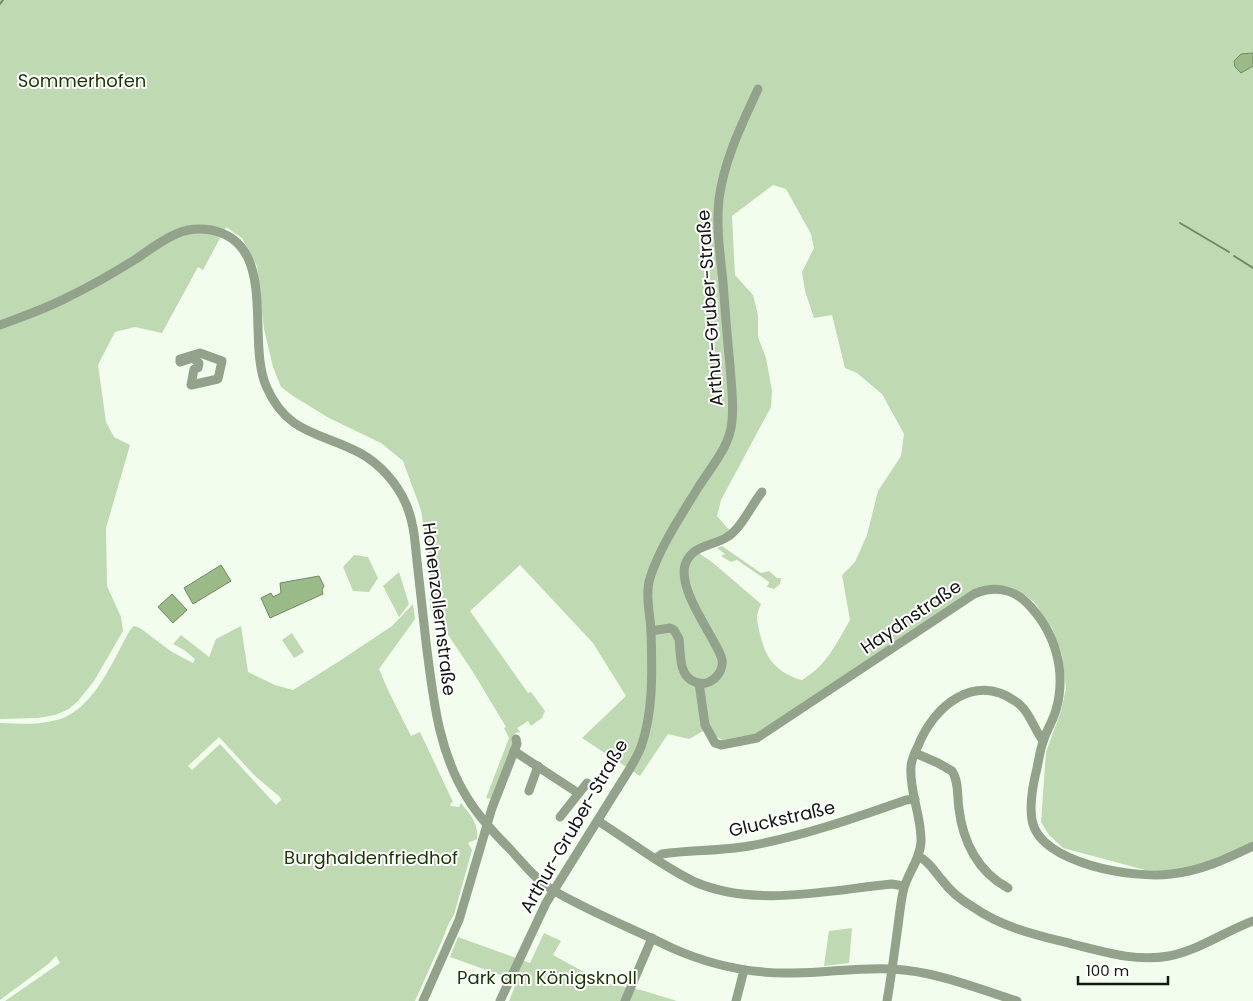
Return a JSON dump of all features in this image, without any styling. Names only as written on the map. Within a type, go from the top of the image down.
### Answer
[{"type":"street","name":"Arthur-Gruber-Straße","points":[[500,1001],[554,890],[629,770],[640,748],[645,732],[651,693],[651,631],[648,588],[653,571],[696,490],[722,451],[732,424],[733,398],[719,250],[719,198],[722,179],[732,148],[758,89]]},
{"type":"street","name":"Hohenzollernstraße","points":[[0,325],[70,296],[112,274],[165,240],[186,231],[198,229],[216,231],[232,239],[242,248],[252,266],[258,321],[260,366],[265,386],[273,400],[283,414],[302,429],[350,448],[369,458],[383,470],[406,503],[414,533],[431,679],[441,739],[449,763],[458,783],[488,826],[543,883],[686,954],[724,966],[785,974],[855,969],[892,969],[951,979],[1016,1001]]},
{"type":"street","points":[[200,353],[222,361],[218,379],[191,385],[194,369],[198,368],[199,363],[192,358],[180,362],[180,359],[200,353]]},
{"type":"street","points":[[651,631],[665,628],[674,630],[679,639],[682,670],[689,679],[699,684],[716,677],[721,669],[722,658],[688,592],[684,575],[685,566],[692,553],[734,532],[762,492]]},
{"type":"street","name":"Haydnstraße","points":[[699,684],[705,725],[715,743],[721,744],[752,739],[860,671],[974,594],[1002,590],[1017,594],[1034,610],[1049,630],[1054,644],[1060,675],[1056,712],[1043,741],[1034,780],[1031,819],[1042,840],[1055,852],[1100,867],[1146,876],[1191,871],[1222,861],[1253,846]]},
{"type":"street","points":[[888,1001],[904,886],[918,856],[921,843],[911,767],[926,728],[938,713],[960,696],[979,690],[999,693],[1010,697],[1021,705],[1043,741]]},
{"type":"street","points":[[423,1001],[459,920],[494,801],[517,744],[516,738]]},
{"type":"street","points":[[514,751],[578,793]]},
{"type":"street","points":[[915,753],[952,771],[957,786],[960,819],[972,851],[981,867],[997,882],[1008,888]]},
{"type":"street","points":[[529,791],[538,766]]},
{"type":"street","points":[[560,817],[587,783]]},
{"type":"street","name":"Gluckstraße","points":[[655,858],[666,853],[718,851],[791,837],[850,820],[906,800],[915,799]]},
{"type":"street","points":[[598,821],[655,858],[702,884],[716,889],[754,896],[780,896],[892,884],[904,886]]},
{"type":"street","points":[[918,856],[925,859],[956,895],[983,914],[1002,924],[1025,932],[1120,956],[1154,958],[1170,956],[1200,946],[1228,931],[1253,921]]},
{"type":"street","points":[[625,1001],[652,938]]},
{"type":"street","points":[[736,1001],[744,970]]},
{"type":"green space","name":"Sommerhofen","points":[[0,0],[1253,0],[1253,842],[1216,861],[1177,871],[1145,870],[1063,848],[1049,835],[1041,822],[1046,752],[1061,711],[1066,688],[1062,655],[1052,628],[1035,603],[1010,587],[987,586],[756,734],[722,740],[705,730],[689,739],[668,734],[640,776],[582,738],[626,696],[593,643],[520,565],[470,611],[528,693],[531,692],[545,711],[542,718],[531,726],[528,721],[517,728],[520,732],[515,733],[513,747],[492,799],[486,798],[509,738],[504,728],[506,727],[473,672],[430,608],[430,565],[421,510],[403,461],[381,443],[329,418],[281,387],[273,367],[264,329],[257,266],[242,238],[226,227],[203,270],[198,267],[162,333],[135,327],[115,332],[98,365],[106,422],[114,437],[130,445],[106,528],[107,586],[121,617],[123,631],[94,681],[69,709],[55,715],[38,718],[0,719]],"holes":[[[773,185],[786,189],[811,234],[814,248],[802,272],[805,291],[814,318],[832,315],[845,368],[857,373],[882,394],[904,434],[901,456],[878,491],[867,535],[855,562],[842,575],[850,620],[824,661],[802,680],[779,669],[765,650],[757,619],[761,604],[700,554],[703,543],[730,531],[717,516],[721,500],[771,407],[772,391],[766,358],[758,337],[758,315],[753,295],[735,275],[732,216]]]},
{"type":"green space","points":[[722,546],[761,573],[769,571],[777,578],[781,578],[780,584],[774,589],[767,587],[769,582],[737,560],[731,562],[721,556],[725,554],[717,548]]},
{"type":"green space","points":[[354,555],[368,557],[378,578],[369,592],[353,591],[343,567]]},
{"type":"green space","points":[[399,572],[409,604],[399,617],[383,586]]},
{"type":"green space","name":"Burghaldenfriedhof","points":[[413,604],[415,619],[379,669],[411,736],[420,732],[453,802],[450,804],[451,806],[459,807],[461,803],[468,811],[477,829],[477,839],[468,843],[472,850],[454,915],[415,1001],[5,1001],[60,963],[56,956],[47,965],[0,1000],[0,723],[43,723],[57,720],[82,706],[101,682],[134,626],[140,628],[172,652],[193,663],[195,659],[173,644],[181,635],[209,657],[216,639],[241,626],[248,672],[275,685],[293,690],[392,626]],"holes":[[[219,737],[255,776],[280,797],[281,800],[276,805],[220,744],[192,770],[188,766]]]},
{"type":"green space","points":[[292,633],[304,652],[294,658],[282,640]]},
{"type":"green space","points":[[852,928],[849,963],[824,966],[829,931]]},
{"type":"green space","name":"Park am Königsknoll","points":[[544,933],[561,941],[553,955],[604,983],[641,990],[677,1001],[509,1001],[517,981],[450,957],[458,937],[530,963]]},
{"type":"shaded area","points":[[1253,53],[1253,66],[1241,73],[1235,67],[1234,61],[1241,54]]},
{"type":"shaded area","points":[[221,565],[231,581],[193,604],[184,588]]},
{"type":"shaded area","points":[[319,576],[324,586],[323,594],[270,618],[261,598],[271,593],[273,597],[281,593],[280,583]]},
{"type":"shaded area","points":[[172,594],[187,610],[173,623],[158,607]]},
{"type":"waterway","points":[[0,4],[3,0]]},
{"type":"waterway","points":[[1180,223],[1229,252]]},
{"type":"waterway","points":[[1234,256],[1253,268]]}]
